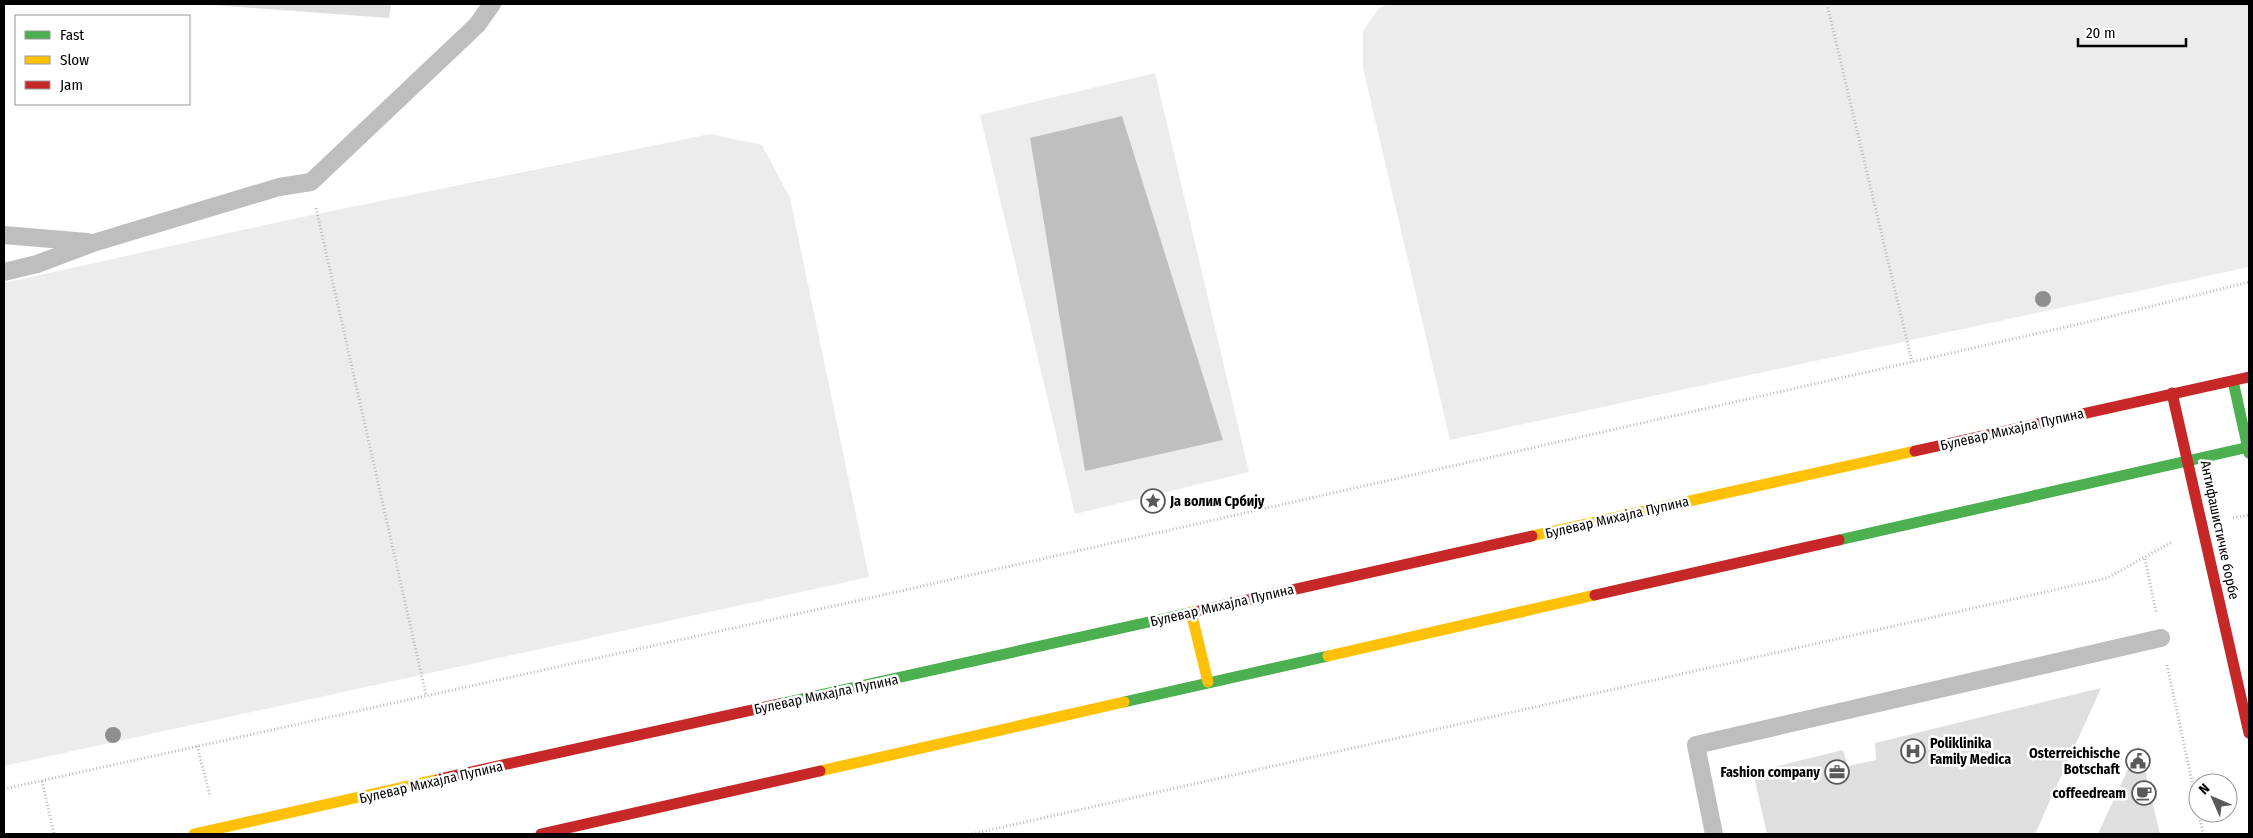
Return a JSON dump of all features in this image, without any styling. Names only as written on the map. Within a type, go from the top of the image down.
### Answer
[{"type":"main road","name":"Булевар Михајла Пупина","points":[[194,834],[2249,377]]},
{"type":"main road","points":[[541,834],[2189,460],[2249,449],[2233,381]]},
{"type":"main road","name":"Антифашистичке борбе","points":[[2172,393],[2189,460],[2249,733]]},
{"type":"main road","points":[[1190,612],[1208,682]]},
{"type":"lane","points":[[4,272],[37,264],[93,243],[279,187],[311,182],[477,25],[492,4]]},
{"type":"lane","points":[[4,235],[93,243]]},
{"type":"lane","points":[[1714,834],[1696,745],[2161,638]]},
{"type":"path","points":[[1827,4],[1912,362]]},
{"type":"path","points":[[311,182],[426,695]]},
{"type":"path","points":[[4,789],[874,597],[2088,322],[2249,282]]},
{"type":"path","points":[[972,834],[2107,578],[2144,559],[2190,773]]},
{"type":"path","points":[[197,746],[218,829]]},
{"type":"path","points":[[42,781],[54,834]]},
{"type":"shaded area","points":[[1388,4],[2249,4],[2249,267],[1450,440],[1363,68],[1363,31],[1379,8]]},
{"type":"shaded area","points":[[1155,73],[1249,472],[1075,514],[980,115]]},
{"type":"shaded area","points":[[1122,116],[1223,440],[1085,471],[1030,138]]},
{"type":"shaded area","points":[[710,134],[762,145],[790,198],[869,577],[4,766],[4,283],[288,220]]},
{"type":"building","points":[[200,4],[391,4],[389,18]]},
{"type":"building","points":[[2101,688],[2035,834],[1767,834],[1753,772],[1843,750],[1848,766],[1876,760],[1875,743]]},
{"type":"building","points":[[2139,745],[2160,834],[2098,834]]},
{"type":"traffic: fast","points":[[2233,381],[2249,453]]},
{"type":"traffic: fast","points":[[1839,540],[2249,447]]},
{"type":"traffic: fast","points":[[779,704],[1194,612]]},
{"type":"traffic: fast","points":[[1124,702],[1328,656]]},
{"type":"traffic: slow","points":[[1532,536],[1915,451]]},
{"type":"traffic: slow","points":[[1328,656],[1595,595]]},
{"type":"traffic: slow","points":[[1191,612],[1208,682]]},
{"type":"traffic: slow","points":[[820,771],[1124,702]]},
{"type":"traffic: slow","points":[[194,834],[439,779]]},
{"type":"traffic: jam","points":[[1915,451],[2249,377]]},
{"type":"traffic: jam","points":[[2172,393],[2249,733]]},
{"type":"traffic: jam","points":[[1194,612],[1532,536]]},
{"type":"traffic: jam","points":[[1595,595],[1839,540]]},
{"type":"traffic: jam","points":[[439,779],[779,704]]},
{"type":"traffic: jam","points":[[541,834],[820,771]]},
{"type":"place","name":"Ја волим Србију","points":[[1153,501]]},
{"type":"place","name":"Poliklinika Family Medica","points":[[1913,751]]},
{"type":"place","name":"Osterreichische Botschaft","points":[[2138,761]]},
{"type":"place","name":"Fashion company","points":[[1837,772]]},
{"type":"place","name":"coffeedream","points":[[2144,793]]}]
